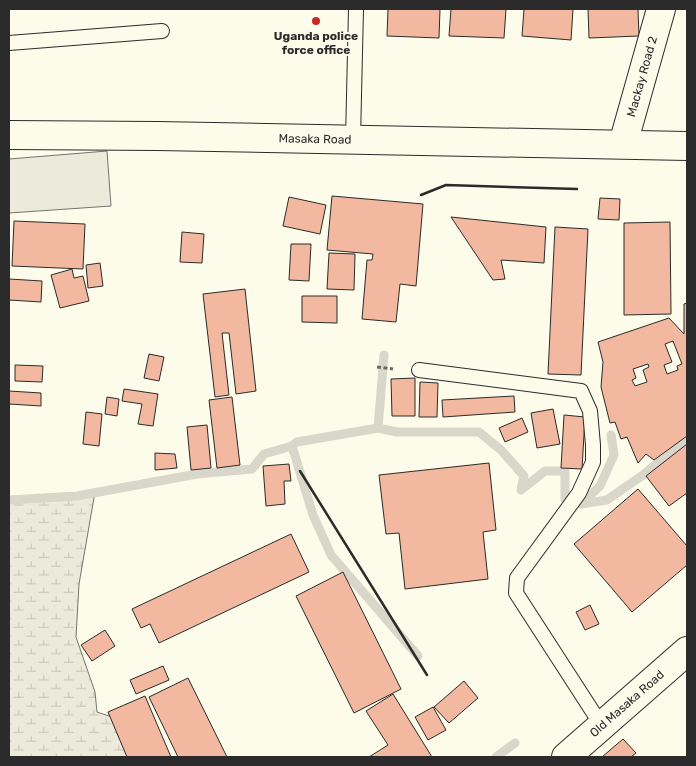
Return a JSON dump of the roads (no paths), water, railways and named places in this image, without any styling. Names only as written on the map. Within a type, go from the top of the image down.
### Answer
[{"type":"main road","name":"Mackay Road 2","points":[[623,144],[661,9]]},
{"type":"main road","name":"Masaka Road","points":[[9,135],[687,146]]},
{"type":"main road","name":"Old Masaka Road","points":[[566,757],[687,651]]},
{"type":"lane","points":[[353,140],[356,9]]},
{"type":"lane","points":[[9,43],[162,31]]},
{"type":"lane","points":[[419,370],[581,391],[590,412],[593,446],[592,462],[579,493],[517,578],[516,593],[602,726]]},
{"type":"waterway","points":[[9,500],[77,496],[197,474],[252,469],[264,454],[292,446],[297,442],[378,428],[384,355]]},
{"type":"waterway","points":[[378,428],[397,432],[479,432],[501,450],[524,476],[521,490],[545,471],[565,471],[565,499],[581,504],[600,486],[614,455],[611,435]]},
{"type":"waterway","points":[[581,504],[607,500],[643,475],[684,441]]},
{"type":"waterway","points":[[292,446],[313,515],[331,555],[418,656]]},
{"type":"waterway","points":[[496,757],[515,743]]},
{"type":"place","name":"Uganda police force office","points":[[316,21]]}]
